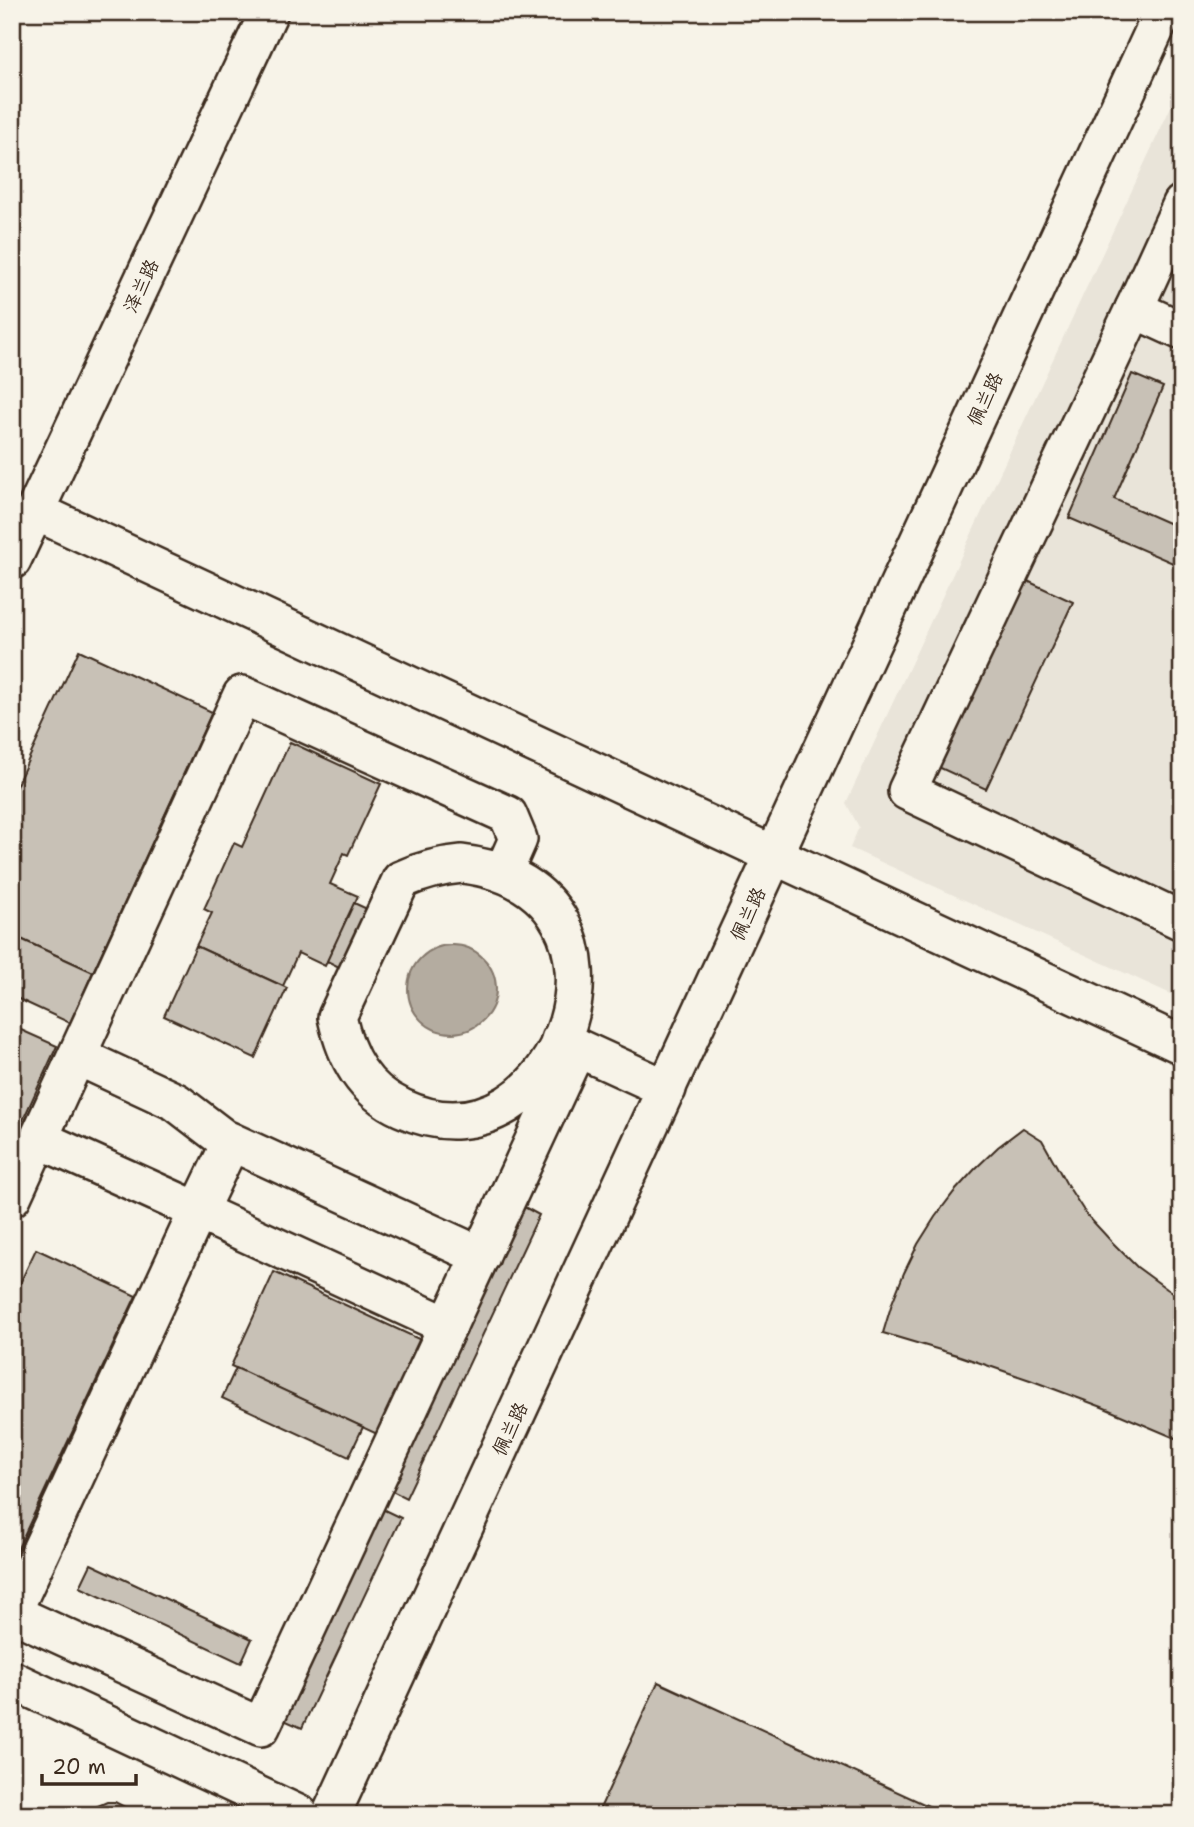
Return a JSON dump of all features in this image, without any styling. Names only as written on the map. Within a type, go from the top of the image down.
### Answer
[{"type":"street","name":"泽兰路","points":[[12,560],[269,12]]},
{"type":"street","name":"佩兰路","points":[[331,1815],[1163,12]]},
{"type":"street","points":[[1182,204],[907,791],[1182,921]]},
{"type":"street","points":[[1134,309],[1182,331]]},
{"type":"street","points":[[35,511],[1182,1045]]},
{"type":"street","points":[[12,1197],[242,695],[508,815],[518,839],[503,873]]},
{"type":"street","points":[[231,1142],[12,1613],[261,1727],[481,1256],[569,1044],[576,976],[573,954],[555,914],[540,897],[523,883],[503,873],[472,866],[440,866],[401,880],[337,1017],[349,1058],[375,1091],[392,1103],[424,1116],[458,1120],[480,1116],[502,1108],[521,1096],[569,1044]]},
{"type":"street","points":[[569,1044],[667,1090]]},
{"type":"street","points":[[77,1056],[176,1102],[231,1142],[481,1256]]},
{"type":"street","points":[[39,1139],[448,1326]]},
{"type":"street","points":[[12,1681],[300,1815]]},
{"type":"shaded area","points":[[1182,83],[1182,999],[850,848],[859,827],[846,803]]},
{"type":"shaded area","points":[[443,945],[461,945],[477,952],[489,964],[496,980],[496,998],[489,1014],[477,1026],[461,1033],[443,1033],[427,1026],[415,1014],[408,998],[408,980],[415,964],[427,952]]},
{"type":"building","points":[[1132,374],[1163,387],[1114,499],[1182,529],[1182,567],[1069,518]]},
{"type":"building","points":[[1021,578],[1073,602],[986,789],[934,765]]},
{"type":"building","points":[[79,650],[212,712],[93,972],[12,935],[12,795]]},
{"type":"building","points":[[290,742],[381,784],[348,855],[344,853],[330,884],[358,896],[325,966],[298,953],[283,986],[196,946],[212,913],[204,909],[234,843],[242,847]]},
{"type":"building","points":[[354,903],[378,914],[351,973],[327,961]]},
{"type":"building","points":[[12,935],[93,972],[70,1023],[12,996]]},
{"type":"building","points":[[196,946],[287,988],[255,1058],[164,1016]]},
{"type":"building","points":[[12,1026],[57,1046],[17,1133],[12,1131]]},
{"type":"building","points":[[1023,1128],[1042,1140],[1086,1214],[1111,1241],[1137,1267],[1182,1298],[1182,1441],[1030,1380],[883,1333],[904,1273],[935,1217],[975,1169]]},
{"type":"building","points":[[517,1203],[539,1215],[406,1498],[384,1487]]},
{"type":"building","points":[[36,1249],[136,1296],[12,1561],[12,1300]]},
{"type":"building","points":[[274,1272],[421,1340],[377,1434],[231,1366]]},
{"type":"building","points":[[236,1368],[363,1427],[349,1457],[222,1398]]},
{"type":"building","points":[[376,1506],[401,1518],[302,1728],[277,1717]]},
{"type":"building","points":[[91,1564],[252,1639],[241,1663],[80,1587]]},
{"type":"building","points":[[658,1682],[948,1815],[597,1815]]},
{"type":"building","points":[[107,1802],[115,1802],[140,1815],[86,1815],[93,1808]]}]
